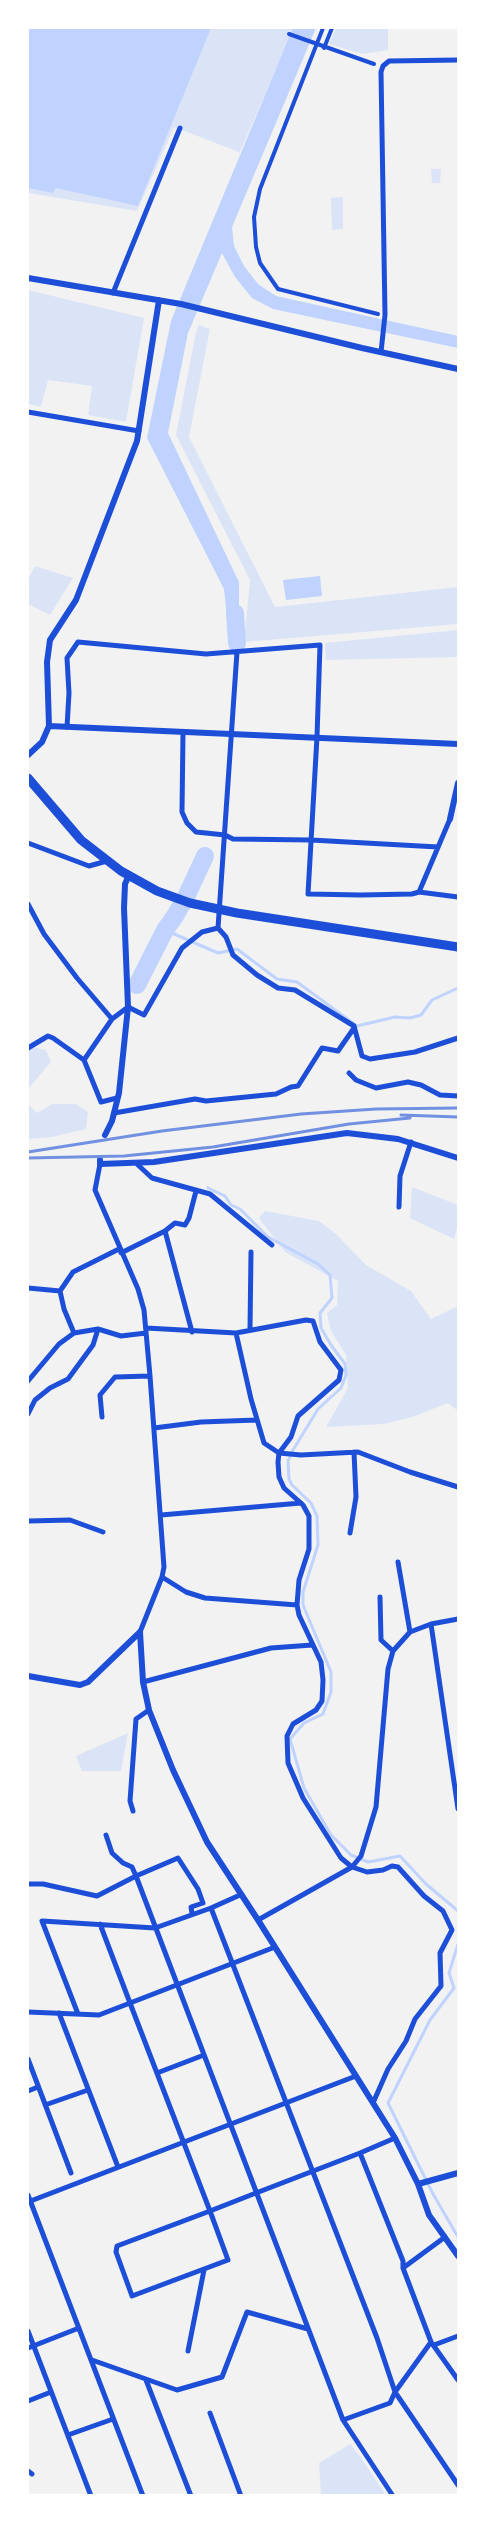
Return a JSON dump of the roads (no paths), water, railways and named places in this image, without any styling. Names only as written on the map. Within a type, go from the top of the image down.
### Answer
[{"type":"highway","points":[[28,778],[68,827],[107,861],[129,876],[157,891],[190,904],[458,947]]},
{"type":"street","points":[[323,28],[260,189],[254,216],[256,247],[260,263],[278,289],[378,314]]},
{"type":"street","points":[[324,48],[332,28]]},
{"type":"street","points":[[288,34],[374,64]]},
{"type":"street","points":[[381,352],[385,315],[382,66],[389,61],[458,60]]},
{"type":"street","points":[[113,294],[180,128]]},
{"type":"street","points":[[28,278],[113,294],[181,304],[458,369]]},
{"type":"street","points":[[28,755],[42,742],[49,726],[47,662],[50,640],[76,600],[106,525],[139,431],[159,300]]},
{"type":"street","points":[[28,412],[139,431]]},
{"type":"street","points":[[68,727],[67,658],[78,642],[206,654],[320,646],[308,894],[361,895],[412,894],[419,892],[458,894]]},
{"type":"street","points":[[238,652],[218,928],[226,937],[233,955],[257,975],[278,988],[296,990],[354,1028],[362,1056],[370,1059],[414,1052],[458,1038]]},
{"type":"street","points":[[49,726],[458,744]]},
{"type":"street","points":[[183,732],[182,812],[187,823],[196,832],[225,835],[233,839],[311,840],[438,847]]},
{"type":"street","points":[[419,892],[450,820],[458,783]]},
{"type":"street","points":[[28,842],[89,866],[107,861]]},
{"type":"street","points":[[105,1135],[114,1113],[117,1098],[128,1007],[124,908],[125,884],[129,876]]},
{"type":"street","points":[[28,904],[44,934],[77,978],[112,1018]]},
{"type":"street","points":[[128,1007],[144,1015],[182,948],[202,932],[218,928]]},
{"type":"street","points":[[84,1060],[112,1018],[128,1007]]},
{"type":"street","points":[[114,1113],[196,1099],[206,1101],[276,1094],[298,1086],[322,1048],[338,1051],[354,1028]]},
{"type":"street","points":[[28,1048],[48,1036],[84,1060],[101,1102],[117,1098]]},
{"type":"street","points":[[349,1073],[356,1080],[376,1088],[408,1082],[421,1085],[440,1095],[458,1096]]},
{"type":"street","points":[[28,1676],[80,1685],[88,1682],[140,1632],[162,1577],[164,1567],[144,1310],[138,1289],[95,1190],[100,1162],[137,1164],[180,1160],[346,1133],[411,1142],[458,1158]]},
{"type":"street","points":[[399,1207],[400,1176],[411,1142]]},
{"type":"street","points":[[137,1164],[152,1178],[210,1194],[272,1245]]},
{"type":"street","points":[[74,1332],[64,1308],[60,1291],[73,1272],[165,1231],[176,1222],[186,1225],[196,1190]]},
{"type":"street","points":[[165,1231],[192,1332]]},
{"type":"street","points":[[250,1329],[251,1252]]},
{"type":"street","points":[[28,1288],[60,1291]]},
{"type":"street","points":[[28,1381],[59,1344],[74,1332],[98,1329],[121,1336],[146,1331],[236,1332],[306,1320],[313,1321],[320,1342],[341,1370],[339,1380],[298,1416],[290,1437],[279,1453],[279,1477],[284,1488],[301,1503],[309,1516],[308,1549],[299,1580],[297,1605],[312,1645],[321,1662],[323,1680],[322,1701],[316,1710],[293,1724],[287,1736],[288,1763],[303,1798],[341,1858],[352,1867],[366,1872],[383,1870],[392,1866],[398,1867],[424,1896],[443,1911],[452,1930],[440,1953],[441,1986],[415,2019],[406,2041],[388,2069],[373,2103]]},
{"type":"street","points":[[28,1414],[35,1400],[50,1388],[68,1379],[93,1345],[98,1329]]},
{"type":"street","points":[[236,1332],[264,1443],[279,1453],[301,1455],[354,1452],[458,1487]]},
{"type":"street","points":[[102,1417],[100,1395],[115,1377],[150,1376]]},
{"type":"street","points":[[154,1428],[201,1422],[257,1420]]},
{"type":"street","points":[[350,1532],[356,1497],[354,1452]]},
{"type":"street","points":[[161,1515],[301,1503]]},
{"type":"street","points":[[28,1521],[70,1520],[103,1532]]},
{"type":"street","points":[[398,1562],[410,1632]]},
{"type":"street","points":[[162,1577],[186,1592],[205,1598],[297,1605]]},
{"type":"street","points":[[380,1598],[381,1640],[393,1651]]},
{"type":"street","points":[[258,1920],[352,1867],[363,1850],[376,1807],[388,1670],[393,1651],[410,1632],[431,1624],[458,1619]]},
{"type":"street","points":[[431,1624],[457,1782],[458,1809]]},
{"type":"street","points":[[140,1632],[143,1682],[149,1710],[173,1770],[207,1842],[395,2138],[418,2184],[429,2214],[458,2256]]},
{"type":"street","points":[[143,1682],[271,1648],[312,1645]]},
{"type":"street","points":[[134,1811],[130,1801],[136,1719],[149,1710]]},
{"type":"street","points":[[106,1835],[112,1852],[123,1863],[132,1867],[136,1876],[343,2420],[394,2496]]},
{"type":"street","points":[[28,1884],[43,1884],[97,1896],[136,1876],[178,1858],[198,1889],[203,1902],[191,1907],[192,1914]]},
{"type":"street","points":[[78,2014],[42,1921],[155,1928],[211,1908],[240,1895]]},
{"type":"street","points":[[211,1908],[377,2338],[395,2392],[458,2485]]},
{"type":"street","points":[[100,1924],[210,2211],[228,2260],[132,2296],[116,2252],[117,2246],[210,2211],[312,2172],[395,2138]]},
{"type":"street","points":[[28,2012],[99,2015],[275,1947]]},
{"type":"street","points":[[58,2014],[118,2167]]},
{"type":"street","points":[[157,2073],[204,2055]]},
{"type":"street","points":[[28,2059],[72,2173]]},
{"type":"street","points":[[29,2202],[356,2076]]},
{"type":"street","points":[[28,2091],[38,2087]]},
{"type":"street","points":[[45,2105],[88,2090]]},
{"type":"street","points":[[360,2153],[403,2260],[403,2268],[433,2344],[458,2380]]},
{"type":"street","points":[[418,2184],[458,2173]]},
{"type":"street","points":[[28,2194],[29,2202],[92,2360],[143,2496]]},
{"type":"street","points":[[403,2268],[445,2237]]},
{"type":"street","points":[[188,2351],[204,2270]]},
{"type":"street","points":[[92,2360],[177,2390],[222,2377],[248,2312],[308,2329]]},
{"type":"street","points":[[30,2347],[79,2328]]},
{"type":"street","points":[[28,2331],[30,2347],[51,2392],[91,2496]]},
{"type":"street","points":[[343,2420],[390,2402],[395,2392],[433,2344],[458,2336]]},
{"type":"street","points":[[146,2380],[191,2496]]},
{"type":"street","points":[[28,2401],[51,2392]]},
{"type":"street","points":[[210,2413],[241,2496]]},
{"type":"street","points":[[68,2435],[113,2419]]},
{"type":"water","points":[[28,28],[211,28],[138,206],[56,188],[53,193],[28,188]]},
{"type":"water","points":[[293,28],[316,28],[232,227],[234,246],[244,266],[258,284],[276,296],[458,336],[458,348],[273,309],[252,298],[235,277],[222,253],[188,333],[168,433],[239,582],[239,636],[229,637],[224,589],[147,438],[171,321]]},
{"type":"water","points":[[320,576],[322,596],[286,600],[283,580]]},
{"type":"waterway","points":[[235,613],[237,643]]},
{"type":"waterway","points":[[137,985],[165,930],[186,897],[205,856]]},
{"type":"waterway","points":[[165,930],[218,953],[237,949],[277,979],[297,982],[357,1026],[395,1017],[410,1018],[421,1015],[432,1000],[458,988]]},
{"type":"waterway","points":[[208,1188],[225,1196],[231,1205],[240,1209],[268,1237],[318,1264],[330,1275],[332,1298],[320,1313],[321,1328],[345,1364],[346,1375],[341,1388],[318,1409],[288,1461],[289,1479],[292,1485],[311,1503],[317,1516],[318,1545],[303,1592],[303,1605],[331,1672],[331,1692],[323,1714],[304,1723],[290,1739],[304,1788],[331,1835],[351,1855],[368,1862],[400,1856],[426,1884],[458,1911]]},
{"type":"waterway","points":[[458,1944],[449,1973],[454,1988],[430,2020],[388,2103],[433,2194],[458,2237]]},
{"type":"railway","points":[[28,1152],[162,1131],[301,1114],[376,1109],[458,1108]]},
{"type":"railway","points":[[401,1115],[458,1117]]},
{"type":"railway","points":[[28,1158],[124,1156],[213,1147],[349,1124],[410,1118]]}]
